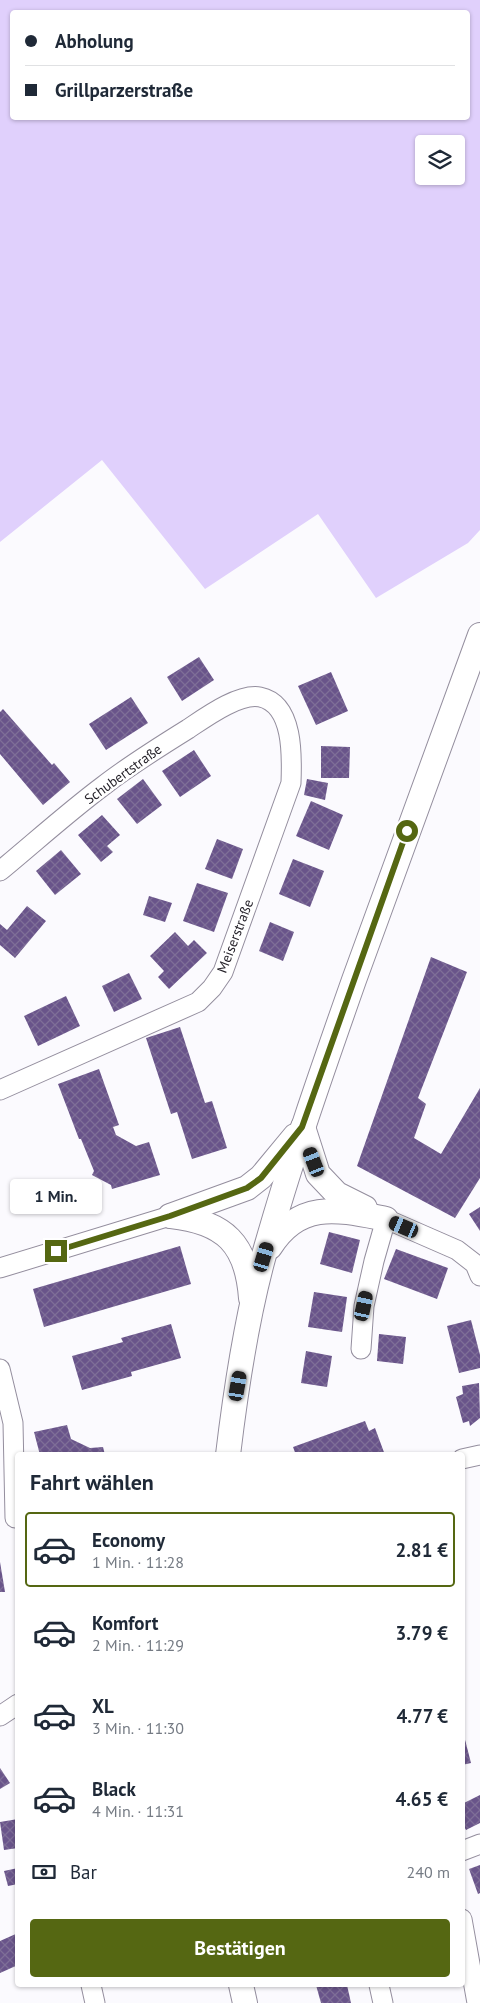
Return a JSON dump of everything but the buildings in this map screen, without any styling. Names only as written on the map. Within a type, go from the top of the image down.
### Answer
[{"type":"main road","points":[[228,1452],[234,1405],[264,1257],[302,1127],[394,867],[480,636]]},
{"type":"main road","points":[[170,1216],[247,1188],[261,1178],[302,1127]]},
{"type":"main road","points":[[302,1127],[318,1174],[336,1194],[386,1219]]},
{"type":"main road","points":[[264,1257],[277,1235],[296,1220],[316,1212],[338,1210],[386,1219]]},
{"type":"main road","points":[[170,1216],[203,1222],[226,1235],[239,1249],[250,1280],[252,1310]]},
{"type":"main road","points":[[241,1987],[245,2003]]},
{"type":"street","name":"Schubertstraße","points":[[0,871],[103,785],[144,757],[208,716],[238,700],[258,696]]},
{"type":"street","name":"Meiserstraße","points":[[0,1090],[198,1002],[212,988],[223,972],[291,783],[292,753],[282,714],[275,704],[258,696]]},
{"type":"street","points":[[0,1268],[170,1216]]},
{"type":"street","points":[[360,1349],[364,1306],[386,1219],[457,1250],[475,1264],[480,1276]]},
{"type":"street","points":[[0,1369],[12,1423],[11,1517]]},
{"type":"street","points":[[465,1458],[480,1454]]},
{"type":"street","points":[[0,1716],[15,1707]]},
{"type":"street","points":[[465,1850],[480,1844]]},
{"type":"street","points":[[465,1936],[477,2003]]},
{"type":"street","points":[[91,1987],[95,2003]]},
{"type":"street","points":[[379,1987],[383,2003]]},
{"type":"shaded area","points":[[0,0],[480,0],[480,530],[468,543],[376,598],[318,514],[205,589],[102,460],[0,542]]},
{"type":"route","points":[[56,1251],[170,1216],[247,1188],[261,1178],[278,1158],[302,1127],[407,831]]}]
